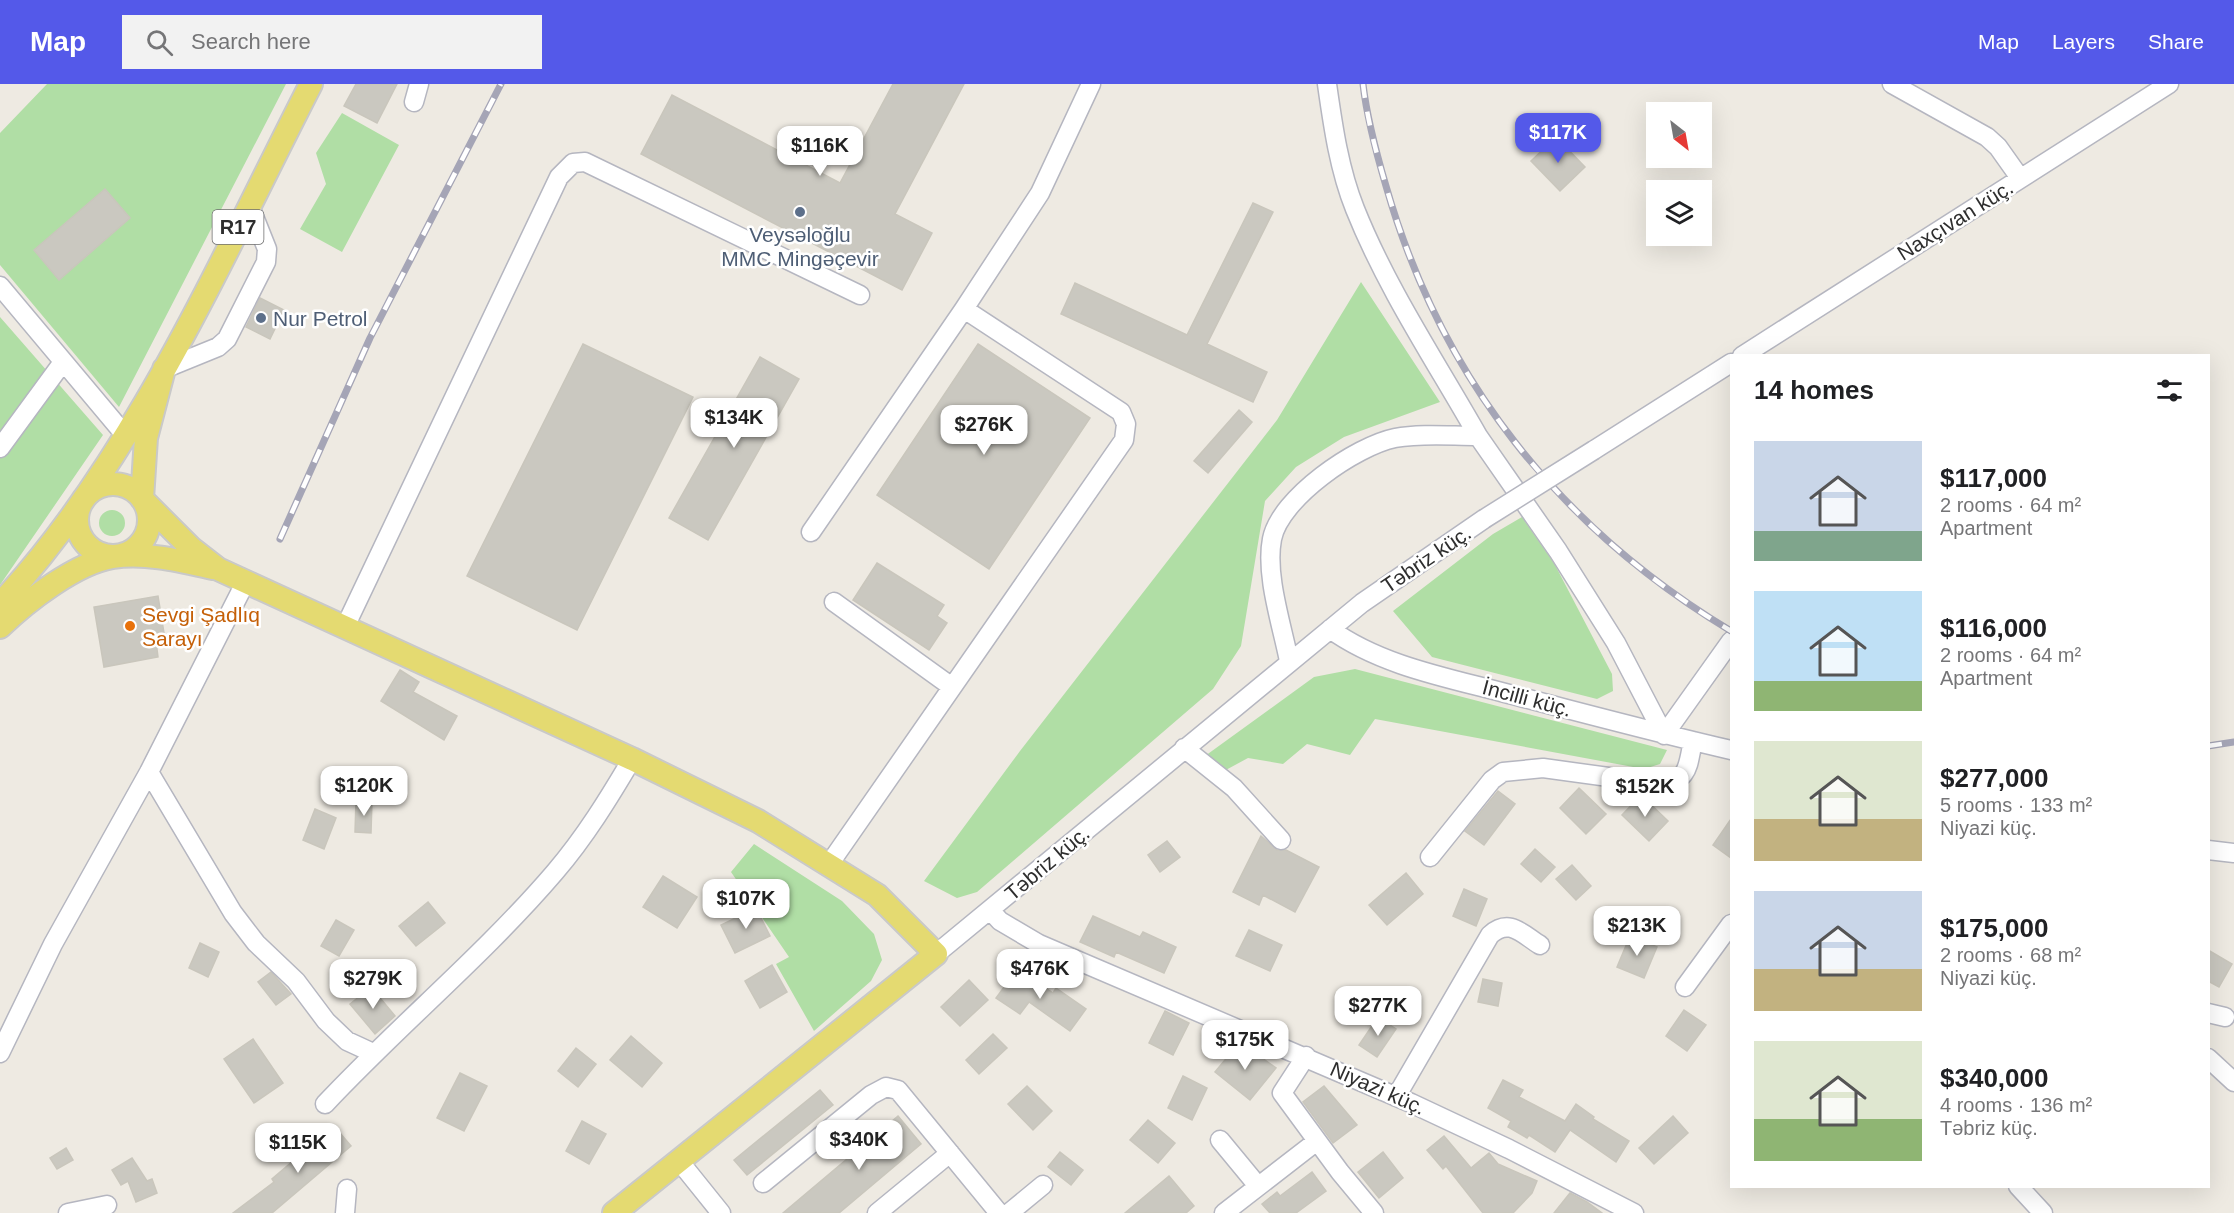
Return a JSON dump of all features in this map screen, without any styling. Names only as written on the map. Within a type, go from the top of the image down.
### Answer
[{"type":"main road","name":"R17","points":[[164,369],[311,84]]},
{"type":"main road","points":[[0,604],[36,563],[83,499],[125,435],[164,369]]},
{"type":"main road","points":[[0,627],[27,603],[78,570],[135,550],[148,532],[149,520],[142,498],[142,470],[146,438],[164,369]]},
{"type":"main road","points":[[218,569],[164,558],[102,555],[83,542],[76,521],[83,499],[101,486],[124,485],[142,498],[191,548],[218,569],[632,759],[759,821],[830,863],[877,896],[936,954]]},
{"type":"main road","name":"Təbriz küç.","points":[[614,1213],[936,954]]},
{"type":"street","points":[[414,102],[419,84]]},
{"type":"street","points":[[811,532],[964,309],[1040,193],[1092,84]]},
{"type":"street","points":[[1327,84],[1335,142],[1355,208],[1384,270],[1478,436],[1558,551],[1610,634],[1664,735],[1730,643]]},
{"type":"street","points":[[1892,84],[1987,137],[1998,147],[2020,178]]},
{"type":"street","name":"Naxçıvan küç.","points":[[1745,354],[2169,84]]},
{"type":"street","points":[[345,627],[559,177],[573,163],[585,162],[860,295]]},
{"type":"street","points":[[164,369],[218,347],[227,339],[237,320],[266,262],[267,249],[249,204]]},
{"type":"street","points":[[0,286],[125,435]]},
{"type":"street","points":[[830,863],[1124,440],[1126,424],[1121,412],[964,309]]},
{"type":"street","points":[[0,448],[63,362]]},
{"type":"street","name":"Təbriz küç.","points":[[936,954],[1289,661],[1409,568],[1730,364]]},
{"type":"street","points":[[1289,661],[1270,563],[1272,537],[1284,514],[1306,490],[1370,445],[1396,438],[1431,435],[1478,436]]},
{"type":"street","points":[[0,1053],[53,944],[149,772],[245,583]]},
{"type":"street","points":[[834,602],[952,687]]},
{"type":"street","name":"İncilli küç.","points":[[1330,628],[1365,650],[1434,674],[1664,735],[1730,750]]},
{"type":"street","points":[[1430,857],[1492,780],[1503,772],[1543,768],[1660,784],[1678,781],[1686,773],[1693,741]]},
{"type":"street","points":[[1184,748],[1234,788],[1281,840]]},
{"type":"street","points":[[325,1104],[372,1053],[508,922],[556,871],[600,814],[632,759]]},
{"type":"street","points":[[149,772],[233,913],[256,944],[296,981],[326,1021],[347,1041],[372,1053]]},
{"type":"street","points":[[2210,850],[2234,853]]},
{"type":"street","name":"Niyazi küç.","points":[[990,910],[1000,921],[1018,934],[1039,944],[1396,1096],[1509,1149],[1634,1213]]},
{"type":"street","points":[[1685,987],[1730,925]]},
{"type":"street","points":[[1396,1096],[1490,935],[1499,927],[1510,926],[1540,945]]},
{"type":"street","points":[[1306,1056],[1282,1093],[1374,1213]]},
{"type":"street","points":[[2210,1061],[2234,1082]]},
{"type":"street","points":[[763,1183],[871,1095],[886,1087],[898,1090],[999,1213]]},
{"type":"street","points":[[1220,1140],[1258,1186]]},
{"type":"street","points":[[1224,1213],[1317,1140]]},
{"type":"street","points":[[877,1213],[950,1153]]},
{"type":"street","points":[[680,1162],[721,1213]]},
{"type":"street","points":[[1009,1213],[1043,1185]]},
{"type":"street","points":[[2020,1188],[2043,1213]]},
{"type":"street","points":[[345,1213],[347,1189]]},
{"type":"street","points":[[68,1213],[106,1205]]},
{"type":"green space","points":[[47,84],[286,84],[119,407],[0,265],[0,133]]},
{"type":"green space","points":[[342,113],[399,145],[342,252],[300,229],[326,184],[316,153]]},
{"type":"green space","points":[[1361,282],[1440,402],[1344,437],[1296,467],[1265,501],[1241,646],[1213,689],[977,892],[957,898],[924,881],[1020,751],[1277,420]]},
{"type":"green space","points":[[0,317],[103,435],[0,585]]},
{"type":"green space","points":[[112,510],[121,514],[125,523],[121,532],[112,536],[103,532],[99,523],[103,514]]},
{"type":"green space","points":[[1522,517],[1554,563],[1612,674],[1613,691],[1597,699],[1432,657],[1393,611],[1493,534]]},
{"type":"green space","points":[[1355,669],[1667,750],[1660,764],[1644,769],[1375,719],[1350,755],[1307,744],[1283,764],[1248,758],[1224,771],[1205,756],[1314,677]]},
{"type":"green space","points":[[754,844],[842,901],[874,934],[882,960],[871,981],[814,1031],[776,964],[789,957],[731,872]]},
{"type":"building","points":[[356,84],[397,84],[377,123],[344,106]]},
{"type":"building","points":[[893,84],[964,84],[895,214],[932,233],[902,290],[641,154],[672,95],[840,183]]},
{"type":"building","points":[[1556,137],[1585,167],[1560,191],[1531,161]]},
{"type":"building","points":[[105,189],[130,218],[59,280],[34,250]]},
{"type":"building","points":[[1253,203],[1273,212],[1207,344],[1267,372],[1253,402],[1061,314],[1075,283],[1187,335]]},
{"type":"building","points":[[260,298],[284,310],[270,339],[246,327]]},
{"type":"building","points":[[583,344],[693,397],[577,630],[467,576]]},
{"type":"building","points":[[978,344],[1090,418],[989,569],[877,495]]},
{"type":"building","points":[[760,357],[799,379],[708,540],[669,518]]},
{"type":"building","points":[[1239,410],[1252,422],[1208,473],[1194,461]]},
{"type":"building","points":[[877,563],[944,605],[937,616],[947,623],[929,650],[853,600]]},
{"type":"building","points":[[158,596],[164,633],[155,634],[158,657],[104,667],[94,607]]},
{"type":"building","points":[[400,670],[419,682],[413,692],[457,716],[444,740],[381,701]]},
{"type":"building","points":[[1579,788],[1606,814],[1586,834],[1560,808]]},
{"type":"building","points":[[1498,791],[1515,804],[1484,845],[1465,831]]},
{"type":"building","points":[[1641,795],[1668,821],[1649,841],[1622,815]]},
{"type":"building","points":[[356,801],[372,801],[371,833],[355,832]]},
{"type":"building","points":[[315,809],[336,818],[324,849],[303,840]]},
{"type":"building","points":[[1730,820],[1730,857],[1713,845]]},
{"type":"building","points":[[1261,836],[1277,850],[1286,850],[1319,867],[1295,912],[1263,895],[1259,905],[1233,892]]},
{"type":"building","points":[[1167,841],[1180,857],[1160,872],[1148,855]]},
{"type":"building","points":[[1535,849],[1555,867],[1541,882],[1521,864]]},
{"type":"building","points":[[1572,865],[1591,886],[1576,900],[1556,879]]},
{"type":"building","points":[[1406,873],[1423,894],[1387,925],[1369,905]]},
{"type":"building","points":[[663,876],[697,897],[677,928],[643,907]]},
{"type":"building","points":[[1464,889],[1487,899],[1476,926],[1453,916]]},
{"type":"building","points":[[428,902],[445,923],[416,946],[399,926]]},
{"type":"building","points":[[756,908],[770,936],[735,953],[721,925]]},
{"type":"building","points":[[1093,916],[1140,937],[1143,932],[1176,947],[1164,973],[1116,952],[1114,957],[1080,942]]},
{"type":"building","points":[[336,920],[354,930],[339,956],[321,946]]},
{"type":"building","points":[[1249,930],[1282,945],[1270,971],[1236,956]]},
{"type":"building","points":[[1630,936],[1657,947],[1644,978],[1617,967]]},
{"type":"building","points":[[200,943],[219,952],[208,977],[189,968]]},
{"type":"building","points":[[2210,951],[2232,964],[2219,987],[2210,982]]},
{"type":"building","points":[[772,965],[787,992],[760,1008],[745,981]]},
{"type":"building","points":[[1018,968],[1053,993],[1056,988],[1086,1009],[1070,1031],[1029,1002],[1020,1014],[996,998]]},
{"type":"building","points":[[271,972],[291,994],[276,1005],[258,982]]},
{"type":"building","points":[[1483,979],[1502,983],[1498,1006],[1478,1002]]},
{"type":"building","points":[[969,980],[988,1000],[960,1026],[941,1007]]},
{"type":"building","points":[[371,987],[395,1016],[375,1034],[350,1004]]},
{"type":"building","points":[[1684,1010],[1706,1025],[1687,1051],[1666,1036]]},
{"type":"building","points":[[1165,1011],[1189,1023],[1173,1055],[1149,1043]]},
{"type":"building","points":[[1378,1017],[1396,1029],[1377,1057],[1359,1045]]},
{"type":"building","points":[[993,1034],[1007,1048],[979,1074],[966,1060]]},
{"type":"building","points":[[631,1036],[662,1063],[642,1087],[610,1060]]},
{"type":"building","points":[[253,1039],[283,1083],[254,1103],[224,1059]]},
{"type":"building","points":[[1240,1042],[1276,1068],[1250,1100],[1215,1072]]},
{"type":"building","points":[[576,1048],[596,1064],[578,1087],[558,1071]]},
{"type":"building","points":[[460,1073],[487,1086],[464,1131],[437,1118]]},
{"type":"building","points":[[1183,1076],[1207,1088],[1192,1120],[1168,1108]]},
{"type":"building","points":[[1503,1080],[1523,1090],[1519,1097],[1565,1121],[1576,1104],[1594,1117],[1593,1119],[1629,1141],[1616,1162],[1570,1130],[1555,1152],[1529,1135],[1527,1138],[1508,1127],[1511,1121],[1488,1108]]},
{"type":"building","points":[[1027,1086],[1052,1111],[1033,1130],[1008,1104]]},
{"type":"building","points":[[1324,1086],[1357,1125],[1333,1143],[1303,1102]]},
{"type":"building","points":[[820,1090],[833,1105],[747,1175],[734,1160]]},
{"type":"building","points":[[898,1116],[921,1144],[839,1213],[783,1213]]},
{"type":"building","points":[[1673,1116],[1688,1133],[1654,1164],[1639,1148]]},
{"type":"building","points":[[1148,1120],[1175,1143],[1158,1163],[1130,1140]]},
{"type":"building","points":[[582,1121],[606,1134],[589,1164],[566,1151]]},
{"type":"building","points":[[334,1126],[351,1146],[272,1213],[233,1213],[274,1182],[272,1179]]},
{"type":"building","points":[[1444,1136],[1471,1168],[1489,1153],[1498,1164],[1537,1181],[1532,1193],[1513,1213],[1483,1213],[1446,1166],[1443,1169],[1427,1150]]},
{"type":"building","points":[[66,1148],[73,1160],[57,1169],[50,1158]]},
{"type":"building","points":[[1060,1152],[1083,1170],[1071,1185],[1048,1167]]},
{"type":"building","points":[[1383,1152],[1403,1178],[1379,1198],[1358,1172]]},
{"type":"building","points":[[132,1158],[147,1181],[152,1179],[157,1193],[136,1202],[128,1181],[121,1185],[112,1170]]},
{"type":"building","points":[[1312,1172],[1326,1191],[1296,1213],[1270,1213],[1262,1204],[1277,1192],[1280,1196]]},
{"type":"building","points":[[1169,1176],[1194,1206],[1186,1213],[1125,1213]]},
{"type":"building","points":[[1570,1193],[1587,1202],[1602,1213],[1554,1213]]},
{"type":"railway","points":[[280,539],[370,338],[501,84]]},
{"type":"railway","points":[[1363,84],[1369,123],[1379,161],[1410,256],[1439,322],[1474,384],[1515,442],[1561,496],[1613,545],[1669,590],[1730,630]]},
{"type":"railway","points":[[2210,746],[2234,742]]},
{"type":"place","name":"Veysəloğlu MMC Mingəçevir","points":[[800,212]]},
{"type":"place","name":"Nur Petrol","points":[[261,318]]},
{"type":"place","name":"Sevgi Şadlıq Sarayı","points":[[130,626]]}]
